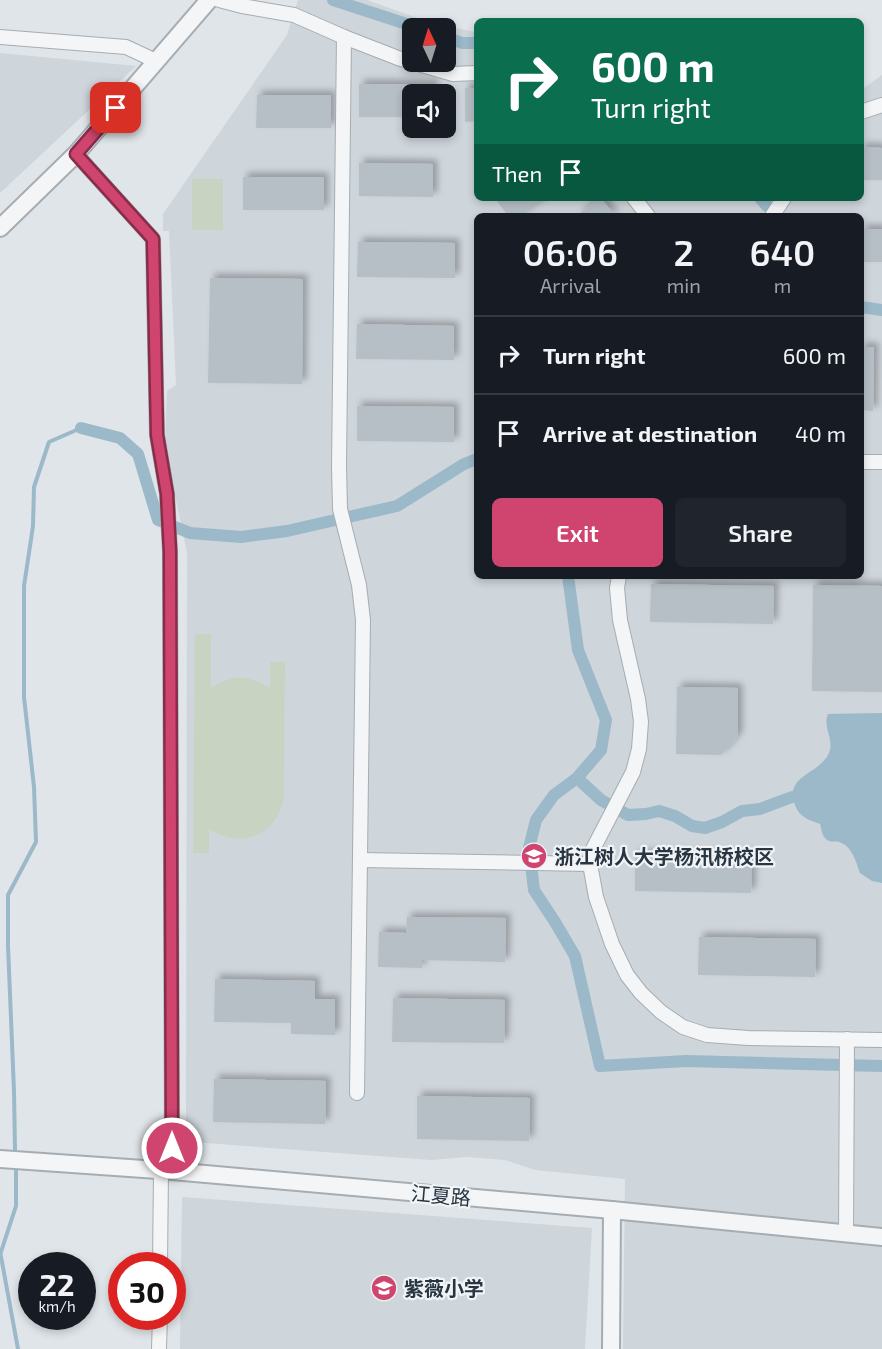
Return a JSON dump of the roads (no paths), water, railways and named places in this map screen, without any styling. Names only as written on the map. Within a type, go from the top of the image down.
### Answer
[{"type":"street","points":[[0,228],[76,154],[209,0]]},
{"type":"street","points":[[219,0],[294,15],[344,37],[453,74],[474,73]]},
{"type":"street","points":[[0,37],[126,47],[156,61]]},
{"type":"street","points":[[344,37],[340,509],[358,585],[363,620],[357,1093]]},
{"type":"street","points":[[864,111],[882,105]]},
{"type":"street","points":[[76,154],[153,239],[157,435],[167,494],[170,552],[166,1171],[161,1252]]},
{"type":"street","points":[[636,201],[646,213]]},
{"type":"street","points":[[864,462],[882,462]]},
{"type":"street","points":[[618,579],[617,588],[620,620],[638,699],[639,749],[633,772],[593,849],[590,864],[596,897],[612,944],[627,975],[640,993],[661,1012],[683,1026],[707,1035],[748,1038],[882,1040]]},
{"type":"street","points":[[360,860],[590,864]]},
{"type":"street","points":[[846,1233],[847,1039]]},
{"type":"street","name":"江夏路","points":[[0,1159],[166,1171],[612,1210],[882,1237]]},
{"type":"street","points":[[611,1349],[612,1210]]},
{"type":"street","points":[[159,1330],[159,1349]]},
{"type":"water","points":[[882,713],[882,883],[872,881],[860,873],[850,850],[843,844],[825,838],[820,824],[799,812],[793,795],[798,782],[823,762],[828,755],[831,744],[827,724],[828,714]]},
{"type":"waterway","points":[[333,0],[402,22]]},
{"type":"waterway","points":[[456,41],[474,43]]},
{"type":"waterway","points":[[763,201],[767,206]]},
{"type":"waterway","points":[[864,307],[882,310]]},
{"type":"waterway","points":[[15,1150],[8,895],[36,842],[34,787],[24,697],[24,586],[33,526],[34,487],[49,442],[81,428]]},
{"type":"waterway","points":[[81,428],[120,438],[138,454],[158,520],[190,533],[241,537],[287,531],[397,506],[464,464],[474,460]]},
{"type":"waterway","points":[[568,579],[578,650],[606,720],[601,750],[577,778],[554,795],[536,820],[529,848],[534,890],[575,956],[600,1066],[686,1061],[882,1066]]},
{"type":"waterway","points":[[577,778],[601,800],[628,815],[659,811],[675,816],[692,826],[705,828],[742,811],[760,809],[792,797]]},
{"type":"waterway","points":[[1,1252],[16,1206],[16,1170]]},
{"type":"waterway","points":[[0,1251],[18,1349]]},
{"type":"place","name":"浙江树人大学杨汛桥校区","points":[[534,856]]},
{"type":"place","name":"紫薇小学","points":[[384,1288]]}]
